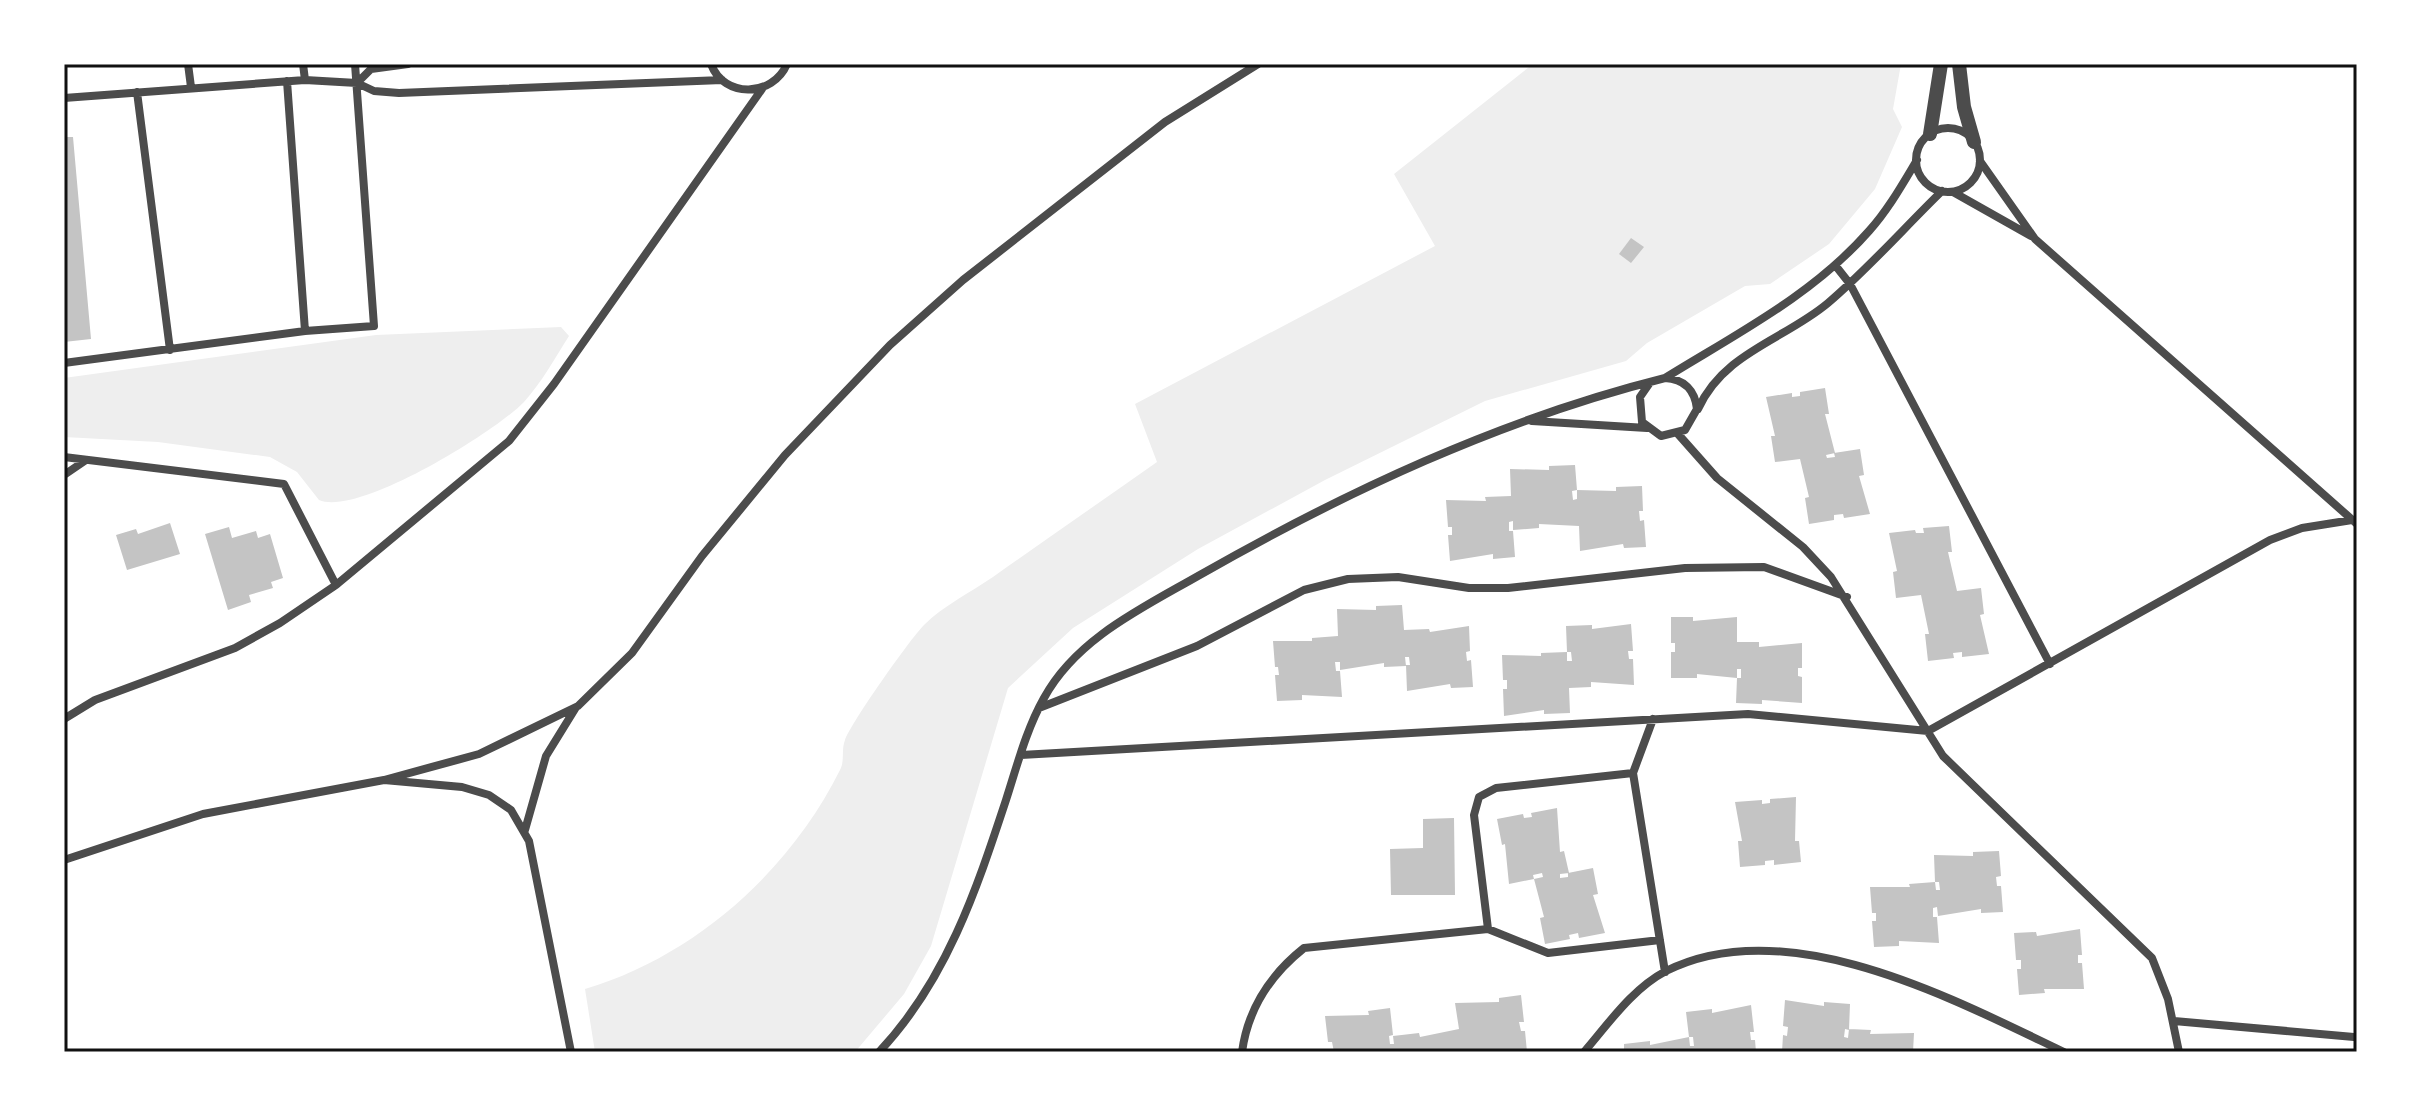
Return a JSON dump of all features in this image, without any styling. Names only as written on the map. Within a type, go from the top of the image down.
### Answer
[{"type":"street","points":[[188,64],[191,87]]},
{"type":"street","points":[[303,64],[305,80]]},
{"type":"street","points":[[64,363],[305,331],[374,326],[355,64]]},
{"type":"street","points":[[357,83],[371,69],[408,64]]},
{"type":"street","points":[[711,64],[722,80]]},
{"type":"street","points":[[64,98],[305,80],[357,83],[374,91],[399,93],[517,91],[722,80],[748,91],[762,89],[775,82],[787,64]]},
{"type":"street","points":[[525,830],[546,756],[578,706],[632,653],[702,556],[785,455],[890,345],[963,280],[1165,122],[1258,64]]},
{"type":"street","points":[[1930,134],[1941,64]]},
{"type":"street","points":[[1959,64],[1980,161],[2035,239]]},
{"type":"street","points":[[287,81],[305,331]]},
{"type":"street","points":[[64,719],[95,700],[235,648],[336,585],[509,441],[554,384],[762,89]]},
{"type":"street","points":[[137,92],[170,350]]},
{"type":"street","points":[[879,1052],[914,1011],[946,959],[986,860],[1039,708],[1055,680],[1082,650],[1168,593],[1335,504],[1452,448],[1523,421],[1665,378],[1783,305],[1835,265],[1885,211],[1917,160],[1923,141],[1930,134],[1948,128],[1967,134],[1974,142]]},
{"type":"street","points":[[1917,160],[1923,180],[1942,191],[1953,192],[2035,239],[2355,522]]},
{"type":"street","points":[[1953,192],[1972,182],[1980,161]]},
{"type":"street","points":[[1523,421],[1647,428],[1661,436],[1678,434],[1695,417],[1707,391],[1738,359],[1804,320],[1850,284],[1942,191]]},
{"type":"street","points":[[1835,265],[1850,284],[2050,664]]},
{"type":"street","points":[[1665,378],[1681,381],[1693,392],[1695,417]]},
{"type":"street","points":[[1647,428],[1638,405],[1649,384]]},
{"type":"street","points":[[1678,434],[1717,478],[1803,547],[1847,597],[1943,756],[2152,958],[2174,1021],[2179,1052]]},
{"type":"street","points":[[64,457],[284,484],[336,585]]},
{"type":"street","points":[[64,475],[86,460]]},
{"type":"street","points":[[1021,755],[1748,714],[1928,731],[2270,540],[2302,528],[2355,522]]},
{"type":"street","points":[[1039,708],[1197,646],[1304,590],[1348,579],[1398,577],[1469,588],[1508,588],[1663,570],[1764,567],[1847,597]]},
{"type":"street","points":[[64,860],[203,814],[384,780],[479,754],[578,706]]},
{"type":"street","points":[[1653,719],[1633,773],[1665,972]]},
{"type":"street","points":[[1488,929],[1474,815],[1479,797],[1496,788],[1633,773]]},
{"type":"street","points":[[384,780],[476,790],[502,802],[525,830],[544,905],[571,1052]]},
{"type":"street","points":[[1242,1052],[1248,1023],[1265,989],[1304,948],[1488,929],[1548,953],[1660,940]]},
{"type":"street","points":[[1584,1052],[1627,1001],[1665,972],[1690,962],[1741,953],[1791,953],[1847,962],[1935,991],[2064,1052]]},
{"type":"street","points":[[2174,1021],[2354,1037]]},
{"type":"shaded area","points":[[1533,64],[1901,64],[1893,109],[1902,127],[1875,189],[1829,244],[1770,284],[1745,286],[1647,343],[1626,361],[1485,401],[1325,480],[1198,549],[1073,628],[1008,688],[931,946],[904,994],[855,1052],[595,1052],[585,989],[664,955],[701,932],[766,875],[794,843],[819,807],[841,767],[844,744],[850,731],[924,625],[948,605],[1157,462],[1135,404],[1435,246],[1394,174]]},
{"type":"shaded area","points":[[561,327],[569,336],[537,386],[508,416],[425,469],[363,496],[338,502],[319,500],[297,472],[270,457],[158,442],[64,437],[64,378],[376,335]]},
{"type":"building","points":[[64,137],[73,137],[91,339],[64,342]]},
{"type":"building","points":[[1631,238],[1644,247],[1631,263],[1619,254]]},
{"type":"building","points":[[1825,388],[1829,414],[1825,414],[1835,453],[1860,449],[1864,475],[1859,476],[1870,514],[1844,518],[1843,514],[1834,515],[1834,520],[1809,524],[1805,498],[1809,497],[1800,459],[1775,462],[1771,436],[1775,436],[1766,397],[1792,393],[1792,397],[1800,396],[1800,392]]},
{"type":"building","points":[[1575,465],[1577,490],[1616,491],[1616,487],[1642,486],[1643,511],[1639,511],[1640,521],[1644,520],[1646,547],[1624,548],[1623,544],[1580,551],[1579,526],[1539,524],[1539,528],[1513,530],[1513,521],[1509,522],[1509,531],[1513,531],[1515,557],[1493,559],[1493,554],[1450,561],[1448,535],[1452,535],[1452,527],[1448,527],[1446,500],[1486,501],[1485,497],[1511,496],[1510,469],[1549,470],[1549,466]],"holes":[[[1577,490],[1577,499],[1573,500],[1572,491]]]},
{"type":"building","points":[[170,523],[180,554],[127,570],[116,535],[136,529],[138,534]]},
{"type":"building","points":[[1949,526],[1952,552],[1948,552],[1957,591],[1981,588],[1984,614],[1980,615],[1989,654],[1962,657],[1962,652],[1953,653],[1954,658],[1928,661],[1925,634],[1929,634],[1921,595],[1896,598],[1893,572],[1897,571],[1889,533],[1915,530],[1916,533],[1924,533],[1923,528]]},
{"type":"building","points":[[229,527],[232,538],[256,531],[258,538],[270,534],[283,578],[271,582],[273,588],[249,595],[251,602],[228,610],[205,534]]},
{"type":"building","points":[[1402,605],[1404,630],[1429,629],[1430,632],[1469,626],[1470,651],[1466,652],[1467,661],[1471,660],[1473,687],[1451,688],[1450,684],[1407,691],[1406,665],[1410,665],[1409,657],[1405,657],[1406,666],[1384,667],[1384,663],[1340,670],[1340,662],[1335,662],[1336,671],[1340,671],[1342,697],[1302,695],[1302,700],[1277,701],[1275,675],[1279,675],[1278,667],[1275,667],[1273,641],[1312,641],[1312,638],[1338,636],[1337,609],[1376,610],[1376,606]]},
{"type":"building","points":[[1671,617],[1693,617],[1693,621],[1737,617],[1737,642],[1759,642],[1759,647],[1802,643],[1802,668],[1798,668],[1798,676],[1802,677],[1802,703],[1762,700],[1762,704],[1736,703],[1737,678],[1697,674],[1697,678],[1671,678],[1671,652],[1675,652],[1675,643],[1671,643]]},
{"type":"building","points":[[1631,624],[1633,651],[1628,651],[1629,659],[1633,659],[1634,685],[1591,682],[1591,687],[1569,688],[1570,713],[1544,714],[1544,710],[1504,716],[1503,689],[1507,689],[1507,680],[1503,680],[1502,655],[1541,656],[1541,653],[1567,652],[1566,626],[1592,625],[1592,629]],"holes":[[[1567,652],[1571,652],[1572,661],[1567,661]]]},
{"type":"building","points":[[1796,797],[1795,841],[1799,841],[1801,862],[1774,865],[1774,860],[1765,861],[1765,865],[1740,867],[1738,841],[1742,841],[1735,802],[1762,800],[1762,804],[1770,803],[1770,799]]},
{"type":"building","points":[[1557,808],[1560,852],[1564,851],[1569,873],[1593,868],[1598,894],[1593,895],[1605,933],[1579,938],[1578,933],[1569,935],[1570,939],[1545,944],[1540,918],[1544,917],[1534,879],[1509,884],[1505,844],[1502,845],[1497,819],[1523,814],[1524,818],[1532,817],[1531,813]]},
{"type":"building","points":[[1454,818],[1455,895],[1391,895],[1390,849],[1423,848],[1423,819]]},
{"type":"building","points":[[1999,851],[2001,876],[1996,877],[1997,886],[2001,886],[2003,912],[1981,913],[1981,909],[1938,916],[1937,907],[1933,908],[1933,917],[1937,917],[1939,943],[1899,941],[1899,946],[1874,947],[1872,921],[1876,921],[1876,913],[1872,913],[1870,887],[1910,887],[1909,884],[1935,882],[1934,855],[1973,856],[1973,852]]},
{"type":"building","points":[[2080,929],[2082,955],[2078,955],[2078,963],[2082,963],[2084,989],[2044,989],[2045,993],[2019,995],[2017,969],[2021,969],[2021,960],[2016,960],[2014,933],[2036,932],[2037,936]]},
{"type":"building","points":[[1521,995],[1524,1022],[1519,1022],[1521,1031],[1525,1031],[1527,1052],[1334,1052],[1332,1042],[1328,1042],[1325,1016],[1369,1015],[1368,1011],[1390,1008],[1393,1035],[1389,1036],[1390,1044],[1394,1044],[1393,1036],[1419,1033],[1420,1037],[1459,1029],[1455,1003],[1499,1002],[1499,998]]},
{"type":"building","points":[[1785,1000],[1824,1006],[1824,1002],[1850,1004],[1849,1029],[1871,1030],[1870,1034],[1914,1033],[1913,1052],[1782,1052],[1783,1035],[1787,1036],[1788,1027],[1783,1026]]},
{"type":"building","points":[[1751,1005],[1754,1032],[1750,1032],[1751,1040],[1755,1040],[1756,1052],[1624,1052],[1624,1044],[1650,1041],[1650,1045],[1689,1037],[1686,1012],[1712,1009],[1712,1013]]}]
